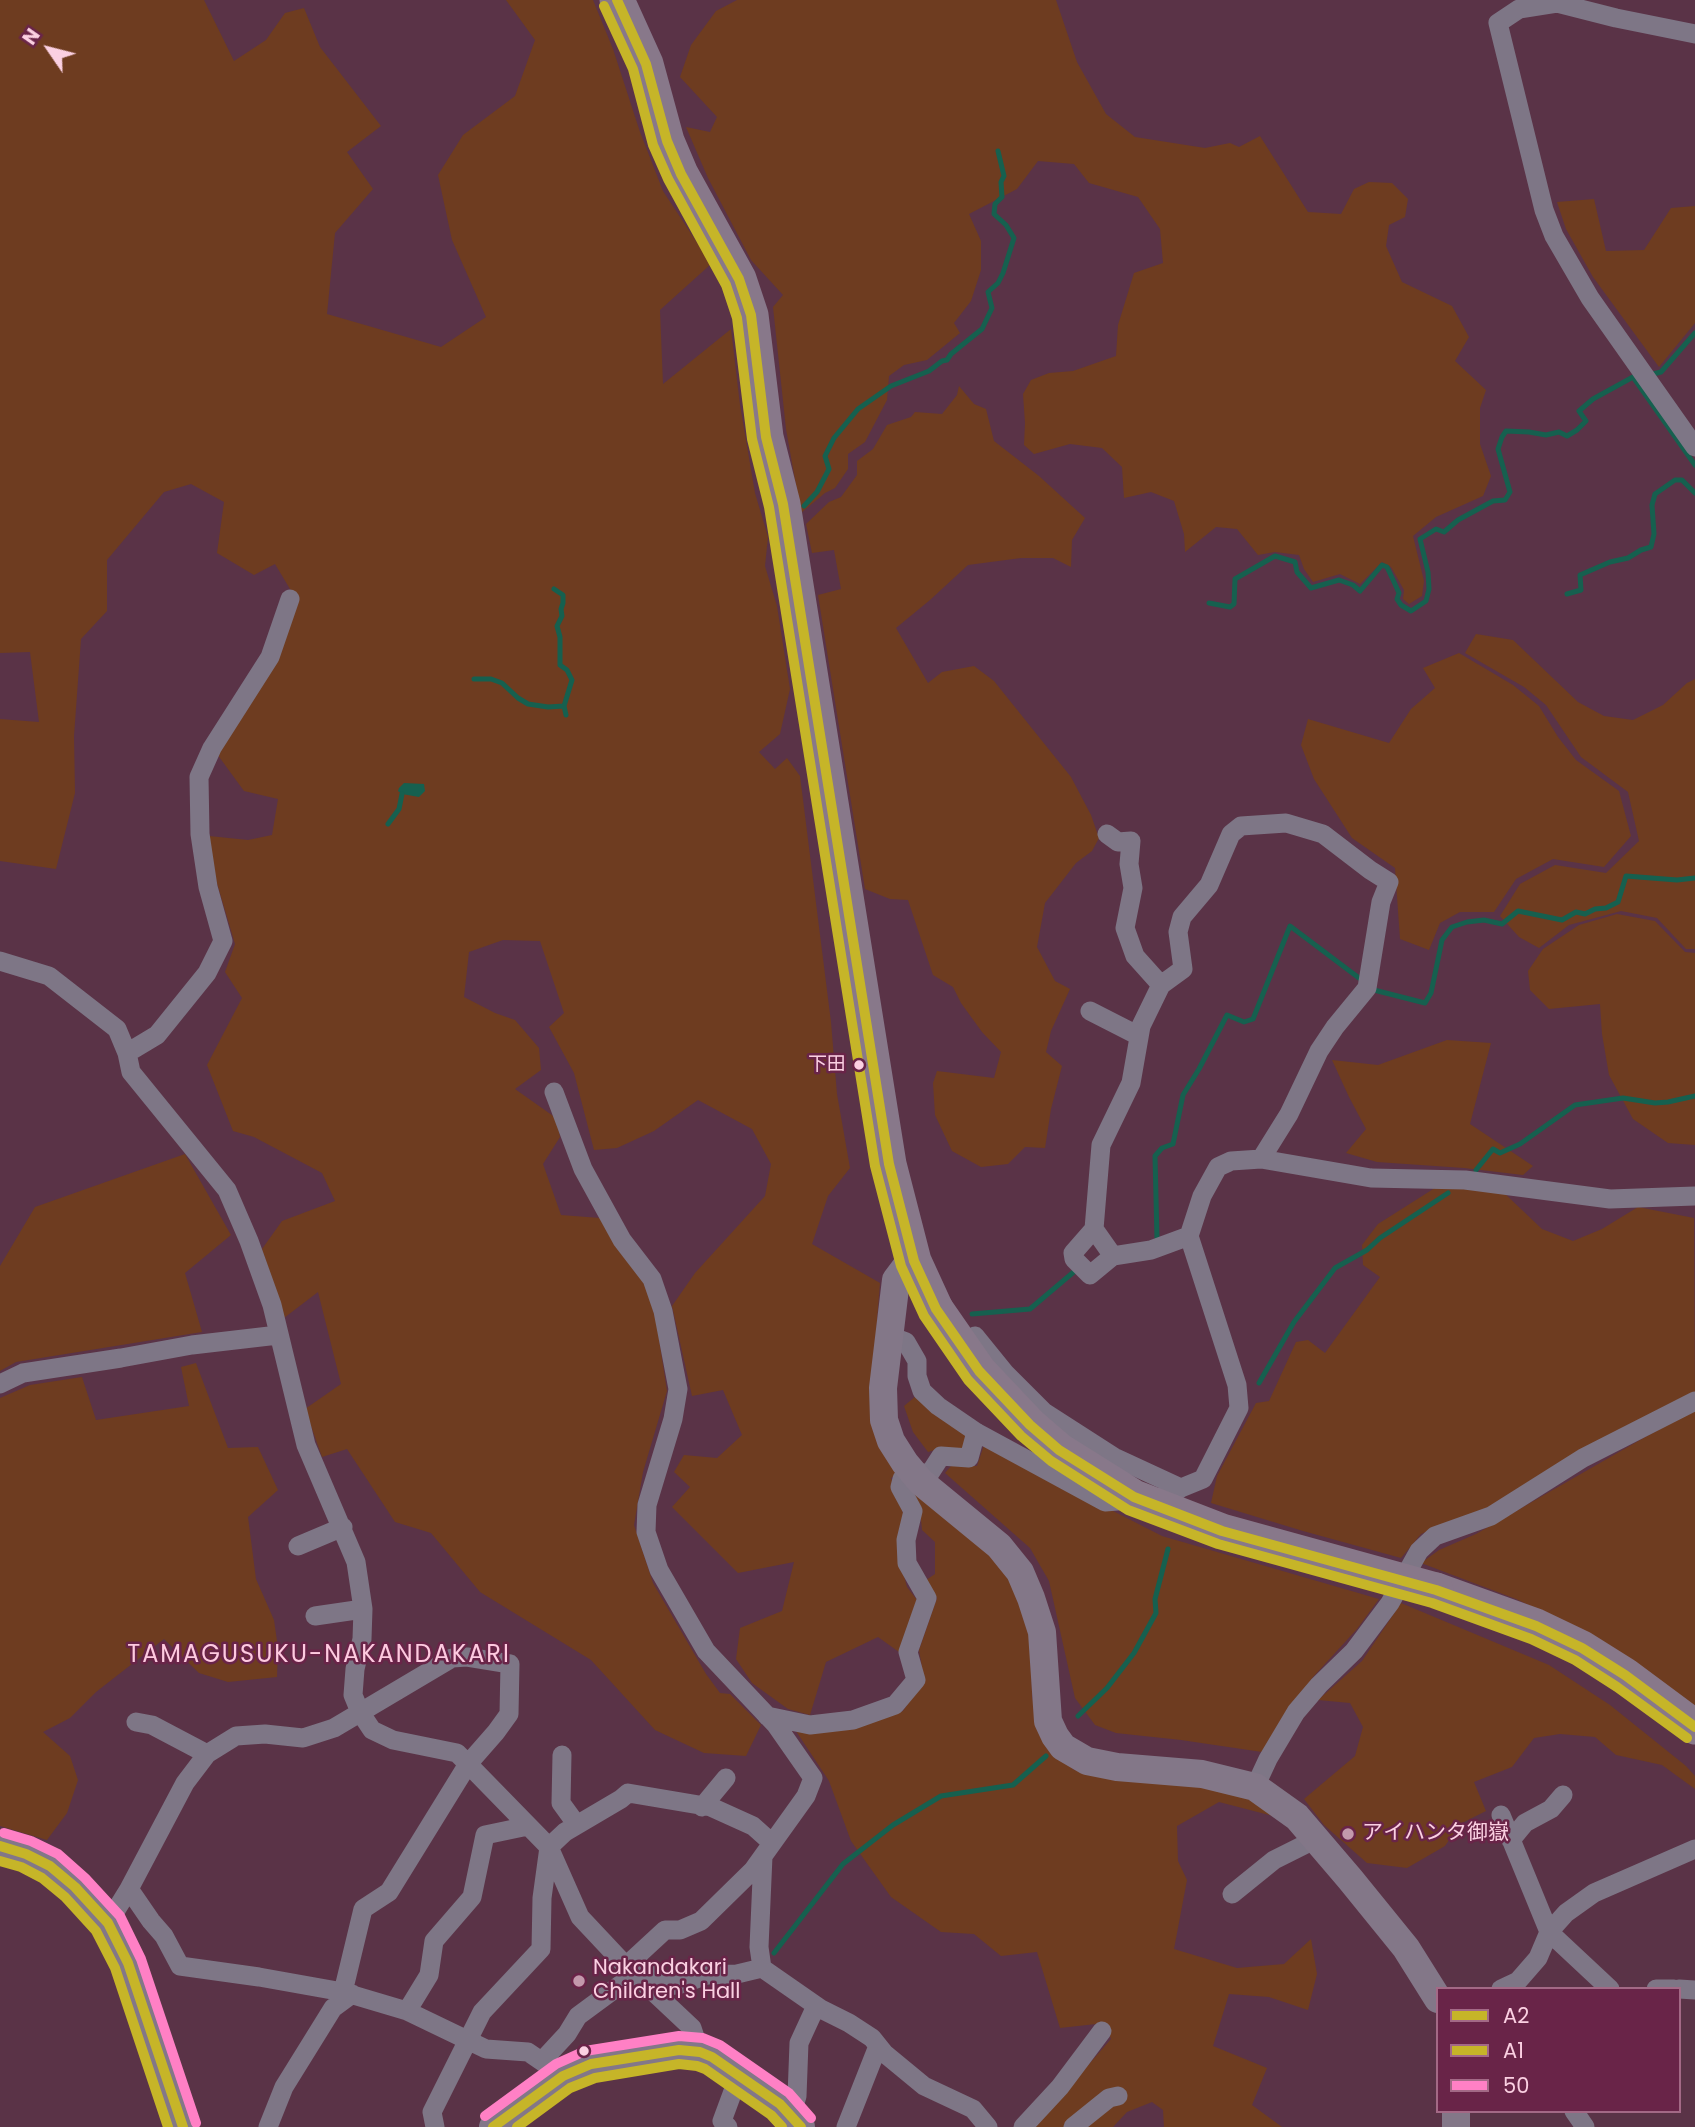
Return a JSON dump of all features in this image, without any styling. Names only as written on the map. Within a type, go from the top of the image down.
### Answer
[{"type":"highway","points":[[617,0],[646,64],[667,141],[681,174],[739,279],[751,315],[766,437],[783,504],[889,1164],[914,1261],[936,1309],[979,1371],[1030,1425],[1059,1450],[1134,1497],[1222,1531],[1436,1590],[1536,1626],[1582,1648],[1625,1675],[1695,1727]]},
{"type":"main road","points":[[914,1261],[896,1280],[883,1388],[884,1420],[891,1441],[921,1482],[999,1546],[1020,1572],[1042,1632],[1048,1721],[1055,1736],[1063,1747],[1087,1761],[1117,1767],[1202,1774],[1255,1787],[1297,1817],[1406,1948],[1436,1996]]},
{"type":"main road","points":[[0,1846],[26,1854],[50,1866],[75,1887],[108,1923],[128,1963],[183,2127]]},
{"type":"main road","points":[[493,2127],[553,2069],[679,2050],[699,2052],[712,2057],[780,2104],[796,2121]]},
{"type":"street","points":[[1695,34],[1557,3],[1519,9],[1498,23],[1544,210],[1554,236],[1590,298],[1695,447]]},
{"type":"street","points":[[127,1053],[157,1035],[207,973],[223,941],[208,887],[200,834],[199,777],[212,748],[270,657],[289,599]]},
{"type":"street","points":[[1189,1236],[1151,1250],[1114,1256],[1090,1275],[1073,1259],[1073,1253],[1094,1229],[1101,1144],[1131,1083],[1141,1026],[1161,985],[1183,969],[1178,932],[1182,916],[1209,885],[1231,834],[1241,826],[1286,822],[1323,834],[1389,882],[1381,902],[1367,988],[1319,1051],[1289,1114],[1261,1159]]},
{"type":"street","points":[[1107,834],[1118,842],[1131,841],[1129,864],[1133,888],[1125,928],[1135,956],[1161,985]]},
{"type":"street","points":[[0,961],[49,976],[117,1029],[131,1072],[227,1190],[267,1292],[306,1445],[356,1562],[363,1609],[362,1639],[355,1669],[353,1695],[360,1712],[372,1730],[393,1740],[457,1753],[468,1763],[549,1847],[580,1917],[692,2028],[699,2052]]},
{"type":"street","points":[[1090,1011],[1139,1036]]},
{"type":"street","points":[[130,1889],[164,1936],[180,1966],[348,1993],[407,2011],[486,2049],[528,2052],[553,2069],[567,2034],[578,2016],[631,1967],[665,1930],[680,1930],[701,1921],[753,1870],[806,1796],[813,1777],[776,1725],[706,1651],[659,1570],[646,1532],[647,1505],[673,1419],[678,1389],[663,1311],[652,1279],[622,1240],[583,1169],[554,1092]]},
{"type":"street","points":[[890,1336],[906,1342],[917,1361],[917,1376],[922,1391],[938,1406],[976,1432],[1105,1502],[1168,1497],[1203,1479],[1239,1408],[1237,1385],[1189,1236],[1202,1196],[1217,1167],[1231,1161],[1261,1159],[1371,1178],[1465,1180],[1610,1199],[1695,1196]]},
{"type":"street","points":[[1094,1229],[1114,1256]]},
{"type":"street","points":[[0,1384],[23,1373],[192,1345],[278,1335]]},
{"type":"street","points":[[975,1336],[1004,1373],[1044,1412],[1114,1457],[1181,1488]]},
{"type":"street","points":[[1255,1787],[1296,1712],[1354,1651],[1390,1603],[1419,1551],[1434,1536],[1491,1516],[1583,1458],[1695,1401]]},
{"type":"street","points":[[767,1716],[810,1725],[853,1720],[895,1705],[916,1681],[908,1652],[927,1598],[907,1563],[906,1540],[913,1511],[900,1487],[902,1479],[914,1473],[930,1473],[941,1456],[968,1458],[976,1432]]},
{"type":"street","points":[[298,1545],[343,1528]]},
{"type":"street","points":[[315,1616],[363,1609]]},
{"type":"street","points":[[108,1923],[130,1889],[185,1783],[207,1754],[236,1736],[265,1734],[303,1738],[334,1728],[452,1658],[467,1657],[510,1664],[509,1714],[468,1763],[389,1892],[363,1909],[348,1993],[333,2008],[284,2087],[268,2127]]},
{"type":"street","points":[[136,1722],[152,1725],[207,1754]]},
{"type":"street","points":[[562,1755],[561,1803],[577,1825]]},
{"type":"street","points":[[702,1807],[726,1778]]},
{"type":"street","points":[[435,2127],[432,2112],[482,2012],[541,1949],[542,1898],[549,1847],[565,1832],[628,1793],[711,1807],[752,1826],[768,1850],[759,1934],[762,1968]]},
{"type":"street","points":[[1511,1840],[1525,1823],[1550,1809],[1563,1794]]},
{"type":"street","points":[[1501,1815],[1549,1932],[1608,1987]]},
{"type":"street","points":[[407,2011],[429,1975],[434,1941],[472,1897],[485,1835],[528,1826]]},
{"type":"street","points":[[1232,1894],[1274,1860],[1316,1839]]},
{"type":"street","points":[[1505,1987],[1518,1980],[1538,1958],[1549,1932],[1566,1913],[1594,1893],[1695,1849]]},
{"type":"street","points":[[631,1967],[670,1986],[707,1975],[737,1974],[762,1968],[816,2006],[872,2038],[924,2086],[973,2109],[988,2127]]},
{"type":"street","points":[[796,2121],[799,2043],[816,2006]]},
{"type":"street","points":[[1023,2127],[1060,2087],[1102,2031]]},
{"type":"street","points":[[846,2127],[878,2046]]},
{"type":"street","points":[[722,2125],[739,2075]]},
{"type":"street","points":[[1073,2127],[1109,2098],[1118,2096]]},
{"type":"shaded area","points":[[0,0],[204,0],[234,61],[266,40],[285,13],[304,8],[320,47],[381,126],[347,152],[373,189],[335,233],[327,314],[441,347],[486,317],[452,240],[438,175],[463,135],[515,96],[535,40],[506,0],[593,0],[663,191],[711,264],[660,310],[663,384],[731,329],[755,493],[768,537],[765,566],[777,606],[790,689],[780,734],[759,752],[775,769],[787,758],[800,776],[831,1022],[837,1094],[850,1168],[828,1196],[812,1244],[880,1283],[871,1396],[903,1469],[891,1478],[905,1523],[898,1554],[907,1587],[917,1600],[899,1652],[878,1637],[826,1662],[810,1715],[788,1709],[752,1683],[736,1659],[740,1628],[782,1611],[794,1562],[738,1573],[672,1507],[690,1487],[674,1472],[684,1455],[717,1458],[742,1435],[723,1390],[692,1396],[672,1306],[695,1273],[765,1196],[771,1164],[752,1129],[698,1100],[654,1131],[617,1148],[594,1150],[574,1073],[549,1027],[564,1013],[540,941],[503,940],[469,952],[464,997],[515,1020],[539,1048],[541,1070],[515,1089],[556,1118],[560,1137],[543,1164],[561,1215],[600,1218],[616,1247],[645,1283],[656,1320],[667,1391],[643,1472],[634,1525],[653,1583],[706,1674],[720,1693],[730,1694],[761,1725],[746,1756],[704,1753],[655,1730],[591,1660],[480,1592],[431,1533],[395,1522],[347,1449],[322,1457],[305,1409],[341,1384],[318,1292],[284,1318],[262,1249],[282,1221],[335,1201],[322,1173],[254,1137],[233,1131],[207,1065],[242,998],[225,972],[235,944],[216,880],[209,836],[248,840],[272,835],[278,799],[244,791],[217,754],[296,599],[275,564],[254,575],[217,553],[224,502],[191,484],[164,492],[107,560],[107,611],[81,639],[74,736],[75,793],[56,869],[0,861],[0,719],[39,722],[30,652],[0,653]]},
{"type":"shaded area","points":[[737,0],[1056,0],[1077,62],[1106,114],[1135,137],[1205,148],[1230,143],[1239,147],[1260,136],[1308,212],[1341,214],[1354,189],[1369,182],[1392,183],[1408,199],[1405,217],[1389,225],[1386,246],[1402,282],[1452,306],[1469,337],[1455,361],[1486,390],[1480,408],[1480,444],[1491,476],[1483,496],[1436,517],[1413,536],[1424,581],[1422,596],[1409,604],[1403,599],[1404,590],[1391,567],[1382,562],[1360,584],[1340,574],[1313,582],[1299,555],[1275,552],[1258,555],[1237,529],[1216,527],[1185,552],[1184,534],[1174,501],[1151,492],[1124,498],[1122,467],[1102,448],[1070,444],[1034,454],[1024,445],[1023,394],[1031,380],[1049,373],[1073,371],[1116,356],[1118,325],[1134,273],[1163,263],[1160,229],[1138,197],[1089,183],[1074,164],[1038,161],[1017,189],[969,214],[981,241],[981,270],[971,301],[954,323],[960,333],[927,360],[904,365],[889,376],[887,400],[865,442],[848,454],[848,469],[835,488],[801,513],[786,429],[773,307],[783,295],[751,260],[708,178],[686,127],[710,132],[717,117],[680,77],[691,45],[716,11]]},
{"type":"shaded area","points":[[1594,199],[1606,251],[1644,250],[1671,208],[1695,206],[1695,323],[1659,367],[1593,277],[1566,229],[1557,202]]},
{"type":"shaded area","points":[[959,386],[974,404],[986,409],[994,441],[1039,476],[1085,518],[1072,540],[1071,567],[1053,558],[1021,558],[968,565],[896,628],[928,683],[942,672],[974,666],[994,681],[1071,777],[1091,815],[1099,838],[1092,851],[1076,863],[1045,903],[1037,947],[1055,981],[1070,989],[1051,1031],[1046,1052],[1062,1066],[1045,1148],[1025,1147],[1008,1164],[981,1167],[952,1151],[935,1115],[933,1083],[937,1071],[994,1078],[1001,1052],[982,1032],[953,987],[933,975],[908,900],[890,899],[865,889],[818,595],[841,589],[834,550],[812,553],[806,524],[829,502],[841,497],[857,475],[857,461],[873,449],[887,425],[911,417],[915,412],[942,414],[957,395]]},
{"type":"shaded area","points":[[1476,634],[1513,640],[1578,702],[1604,716],[1633,720],[1663,705],[1695,679],[1695,949],[1686,949],[1657,918],[1621,911],[1569,925],[1539,948],[1519,937],[1500,916],[1520,884],[1555,865],[1606,873],[1639,841],[1628,792],[1581,757],[1546,705],[1524,687],[1465,653]]},
{"type":"shaded area","points":[[1459,653],[1513,685],[1539,706],[1576,760],[1619,791],[1631,836],[1604,867],[1553,859],[1516,879],[1494,912],[1460,912],[1440,923],[1429,950],[1400,939],[1395,868],[1352,838],[1314,779],[1301,745],[1308,719],[1389,743],[1411,709],[1435,688],[1423,668]]},
{"type":"shaded area","points":[[404,783],[424,784],[425,791],[419,797],[402,794],[398,791]]},
{"type":"shaded area","points":[[1617,914],[1655,921],[1685,952],[1695,953],[1695,1145],[1668,1143],[1633,1119],[1609,1075],[1600,1004],[1549,1009],[1530,990],[1528,971],[1543,949],[1579,925]]},
{"type":"shaded area","points":[[1447,1040],[1491,1043],[1470,1124],[1533,1166],[1523,1175],[1377,1162],[1346,1153],[1366,1129],[1332,1060],[1378,1065]]},
{"type":"shaded area","points":[[185,1154],[231,1235],[185,1273],[202,1332],[16,1362],[0,1371],[0,1266],[35,1207]]},
{"type":"shaded area","points":[[1438,1186],[1502,1191],[1542,1229],[1573,1241],[1602,1229],[1638,1207],[1694,1218],[1695,1392],[1488,1511],[1449,1522],[1421,1534],[1401,1558],[1211,1503],[1217,1476],[1256,1403],[1269,1401],[1296,1342],[1308,1340],[1325,1353],[1380,1277],[1363,1265],[1362,1245],[1378,1224]]},
{"type":"shaded area","points":[[196,1363],[228,1448],[258,1447],[278,1490],[248,1517],[256,1579],[274,1620],[278,1648],[277,1677],[228,1682],[199,1673],[164,1639],[96,1692],[70,1718],[43,1732],[70,1756],[78,1780],[67,1813],[47,1840],[0,1826],[0,1398],[30,1385],[82,1377],[96,1420],[189,1406],[181,1367]]},
{"type":"shaded area","points":[[916,1396],[967,1434],[964,1450],[938,1449],[928,1452],[913,1432],[904,1406]]},
{"type":"shaded area","points":[[1695,1410],[1695,1714],[1582,1630],[1516,1599],[1421,1563],[1439,1550],[1476,1534]]},
{"type":"shaded area","points":[[984,1445],[1162,1536],[1379,1599],[1357,1629],[1313,1677],[1262,1752],[1116,1733],[1095,1725],[1075,1698],[1049,1581],[1030,1548],[945,1473],[951,1466],[977,1466]]},
{"type":"shaded area","points":[[908,1489],[979,1536],[1003,1570],[1018,1597],[1031,1639],[1032,1697],[1043,1739],[1074,1770],[1191,1782],[1246,1795],[1273,1816],[1219,1802],[1177,1826],[1178,1861],[1187,1880],[1174,1949],[1237,1968],[1284,1964],[1311,1939],[1317,1974],[1308,2010],[1269,1997],[1229,1994],[1213,2046],[1267,2068],[1252,2105],[1282,2127],[1164,2127],[1163,2110],[1152,2102],[1127,2112],[1113,2127],[1034,2127],[1111,2039],[1105,2023],[1060,2028],[1037,1952],[1001,1956],[974,1934],[941,1932],[891,1897],[851,1841],[829,1781],[796,1731],[856,1727],[903,1711],[924,1679],[919,1650],[937,1598],[926,1580],[935,1574],[935,1542],[922,1530],[920,1510]]},
{"type":"shaded area","points":[[1401,1603],[1549,1665],[1610,1705],[1686,1766],[1695,1776],[1695,1789],[1662,1765],[1616,1755],[1595,1737],[1560,1734],[1534,1738],[1512,1767],[1474,1782],[1486,1811],[1460,1824],[1445,1846],[1407,1868],[1367,1863],[1324,1825],[1304,1799],[1355,1756],[1363,1727],[1350,1703],[1318,1700],[1362,1661]]},
{"type":"waterway","points":[[804,506],[817,492],[829,469],[825,456],[834,438],[858,409],[891,386],[929,371],[947,360],[982,329],[992,308],[988,292],[998,283],[1003,273],[1014,238],[1006,225],[994,214],[995,204],[1002,197],[1001,182],[1004,176],[998,151]]},
{"type":"waterway","points":[[1649,375],[1661,372],[1695,333]]},
{"type":"waterway","points":[[1209,603],[1230,607],[1234,604],[1235,579],[1275,556],[1295,562],[1297,572],[1311,588],[1339,580],[1360,591],[1382,565],[1387,567],[1399,593],[1397,599],[1411,611],[1426,601],[1429,589],[1420,539],[1436,529],[1444,532],[1458,520],[1493,501],[1505,500],[1510,492],[1498,449],[1506,431],[1546,435],[1559,432],[1567,436],[1586,421],[1579,411],[1593,399],[1633,377],[1640,376]]},
{"type":"waterway","points":[[1633,377],[1695,465]]},
{"type":"waterway","points":[[1567,594],[1581,590],[1580,575],[1651,547],[1654,534],[1652,505],[1655,494],[1675,480],[1682,480],[1695,493]]},
{"type":"waterway","points":[[554,589],[563,595],[562,616],[557,626],[560,637],[560,665],[567,670],[572,680],[564,706]]},
{"type":"waterway","points":[[474,679],[491,679],[502,683],[528,704],[564,706],[566,715]]},
{"type":"waterway","points":[[388,824],[399,809],[402,794]]},
{"type":"waterway","points":[[1370,989],[1425,1003],[1431,993],[1442,940],[1452,927],[1484,920],[1502,924],[1518,911],[1562,920],[1576,912],[1585,914],[1606,908],[1618,902],[1626,876],[1677,880],[1695,878]]},
{"type":"waterway","points":[[1157,1239],[1155,1156],[1162,1148],[1173,1144],[1183,1095],[1227,1015],[1244,1022],[1253,1019],[1290,926],[1364,979]]},
{"type":"waterway","points":[[1476,1170],[1493,1149],[1500,1153],[1520,1144],[1575,1105],[1623,1098],[1655,1103],[1695,1096]]},
{"type":"waterway","points":[[1259,1383],[1294,1322],[1335,1268],[1367,1250],[1380,1238],[1448,1193]]},
{"type":"waterway","points":[[972,1314],[1030,1309],[1076,1270]]},
{"type":"waterway","points":[[1078,1716],[1107,1688],[1134,1653],[1156,1613],[1155,1599],[1168,1549]]},
{"type":"waterway","points":[[774,1953],[843,1864],[893,1825],[941,1796],[1013,1785],[1046,1756]]},
{"type":"transit line","name":"A2","points":[[617,0],[646,64],[667,141],[681,174],[739,279],[751,315],[766,437],[783,504],[889,1164],[914,1261],[936,1309],[979,1371],[1030,1425],[1059,1450],[1134,1497],[1222,1531],[1436,1590],[1536,1626],[1582,1648],[1625,1675],[1695,1727]]},
{"type":"transit line","name":"A1","points":[[604,6],[633,69],[653,145],[668,179],[726,285],[737,318],[752,439],[769,507],[875,1166],[901,1266],[924,1316],[968,1380],[1021,1436],[1051,1461],[1128,1510],[1218,1544],[1432,1603],[1531,1639],[1575,1660],[1687,1738]]},
{"type":"transit line","name":"50","points":[[4,1833],[31,1841],[58,1854],[85,1878],[120,1916],[141,1959],[196,2123]]},
{"type":"transit line","name":"A2","points":[[0,1846],[26,1854],[50,1866],[75,1887],[108,1923],[128,1963],[183,2127]]},
{"type":"transit line","name":"A1","points":[[0,1861],[21,1867],[42,1878],[65,1897],[96,1931],[115,1968],[168,2127]]},
{"type":"transit line","name":"50","points":[[485,2116],[556,2064],[585,2051],[679,2036],[703,2038],[720,2045],[789,2093],[811,2118]]},
{"type":"transit line","name":"A2","points":[[493,2127],[563,2076],[591,2064],[679,2050],[700,2052],[712,2057],[780,2104],[801,2127]]},
{"type":"transit line","name":"A1","points":[[517,2127],[570,2088],[595,2078],[679,2064],[705,2069],[771,2115],[782,2127]]},
{"type":"place","name":"下田","points":[[859,1065]]},
{"type":"place","name":"アイハンタ御嶽","points":[[1348,1834]]},
{"type":"place","name":"Nakandakari Children's Hall","points":[[579,1981]]},
{"type":"district","name":"TAMAGUSUKU-NAKANDAKARI","points":[[319,1656]]}]
